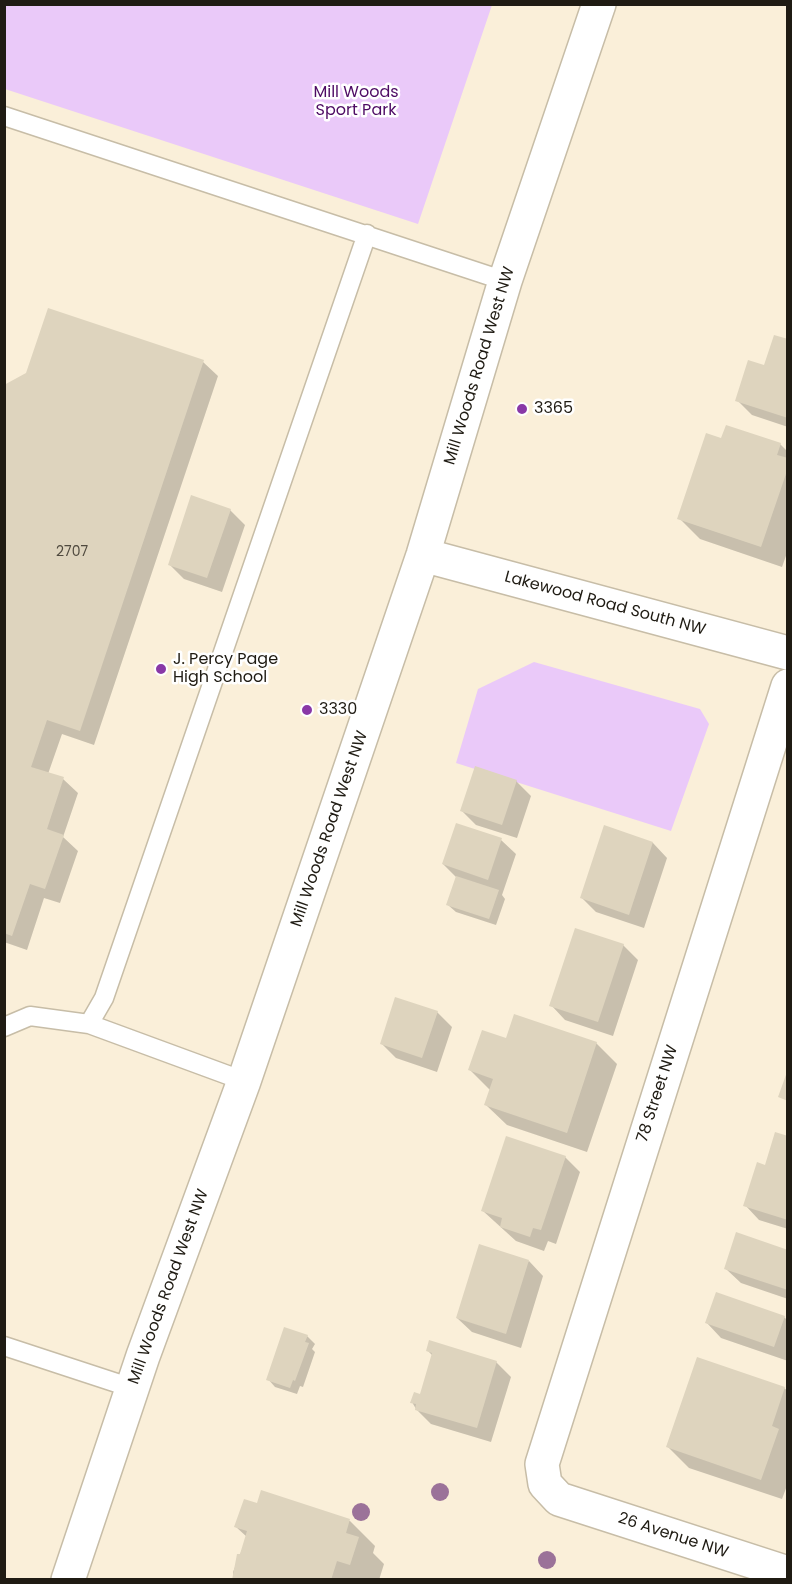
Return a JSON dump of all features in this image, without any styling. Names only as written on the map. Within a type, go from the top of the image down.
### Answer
[{"type":"street","name":"Mill Woods Road West NW","points":[[68,1580],[132,1388],[244,1081],[423,555],[505,281],[599,4]]},
{"type":"street","name":"Lakewood Road South NW","points":[[423,555],[788,653]]},
{"type":"street","name":"78 Street NW","points":[[559,1499],[545,1484],[542,1464],[788,686]]},
{"type":"street","name":"26 Avenue NW","points":[[559,1499],[788,1573]]},
{"type":"lane","points":[[4,116],[505,281]]},
{"type":"lane","points":[[89,1024],[104,998],[367,234]]},
{"type":"lane","points":[[4,1027],[30,1016],[89,1024],[244,1081]]},
{"type":"lane","points":[[4,1346],[132,1388]]},
{"type":"green space","name":"Mill Woods Sport Park","points":[[5,4],[492,5],[418,224],[5,89]]},
{"type":"green space","points":[[534,662],[700,709],[709,724],[671,831],[456,763],[478,689]]},
{"type":"building","points":[[48,308],[204,360],[80,731],[47,720],[31,767],[64,777],[47,829],[64,835],[45,889],[30,884],[12,936],[4,933],[4,385],[26,373]]},
{"type":"building","points":[[774,335],[788,339],[788,418],[735,401],[748,360],[764,365]]},
{"type":"building","points":[[726,425],[781,443],[777,455],[788,458],[788,468],[761,547],[677,519],[706,433],[721,438]]},
{"type":"building","points":[[191,495],[231,509],[207,578],[168,565]]},
{"type":"building","points":[[475,766],[517,780],[502,825],[460,811]]},
{"type":"building","points":[[456,823],[502,838],[488,880],[442,864]]},
{"type":"building","points":[[604,825],[653,842],[629,915],[580,898]]},
{"type":"building","points":[[456,876],[499,890],[489,919],[446,905]]},
{"type":"building","points":[[575,928],[624,944],[598,1022],[549,1006]]},
{"type":"building","points":[[395,997],[438,1011],[422,1058],[380,1044]]},
{"type":"building","points":[[514,1014],[597,1042],[567,1133],[484,1105],[493,1079],[468,1070],[482,1030],[506,1038]]},
{"type":"building","points":[[788,1072],[788,1101],[778,1097]]},
{"type":"building","points":[[775,1132],[788,1136],[788,1220],[743,1206],[757,1162],[765,1165]]},
{"type":"building","points":[[506,1136],[566,1156],[541,1230],[533,1228],[530,1237],[500,1227],[502,1218],[481,1211]]},
{"type":"building","points":[[736,1232],[788,1250],[788,1290],[724,1269]]},
{"type":"building","points":[[479,1244],[529,1260],[506,1334],[456,1318]]},
{"type":"building","points":[[716,1292],[785,1316],[774,1347],[705,1323]]},
{"type":"building","points":[[284,1327],[308,1335],[305,1342],[309,1343],[295,1381],[293,1380],[290,1388],[266,1380]]},
{"type":"building","points":[[429,1340],[497,1361],[477,1428],[415,1410],[416,1404],[410,1403],[414,1392],[420,1394],[432,1353],[426,1351]]},
{"type":"building","points":[[697,1357],[785,1387],[772,1426],[779,1429],[761,1480],[666,1447]]},
{"type":"building","points":[[261,1490],[350,1519],[346,1533],[359,1537],[350,1565],[337,1561],[331,1580],[232,1580],[237,1554],[240,1554],[247,1531],[234,1527],[244,1499],[257,1503]]},
{"type":"place","name":"3365","points":[[522,409]]},
{"type":"place","name":"J. Percy Page High School","points":[[161,669]]},
{"type":"place","name":"3330","points":[[307,710]]}]
